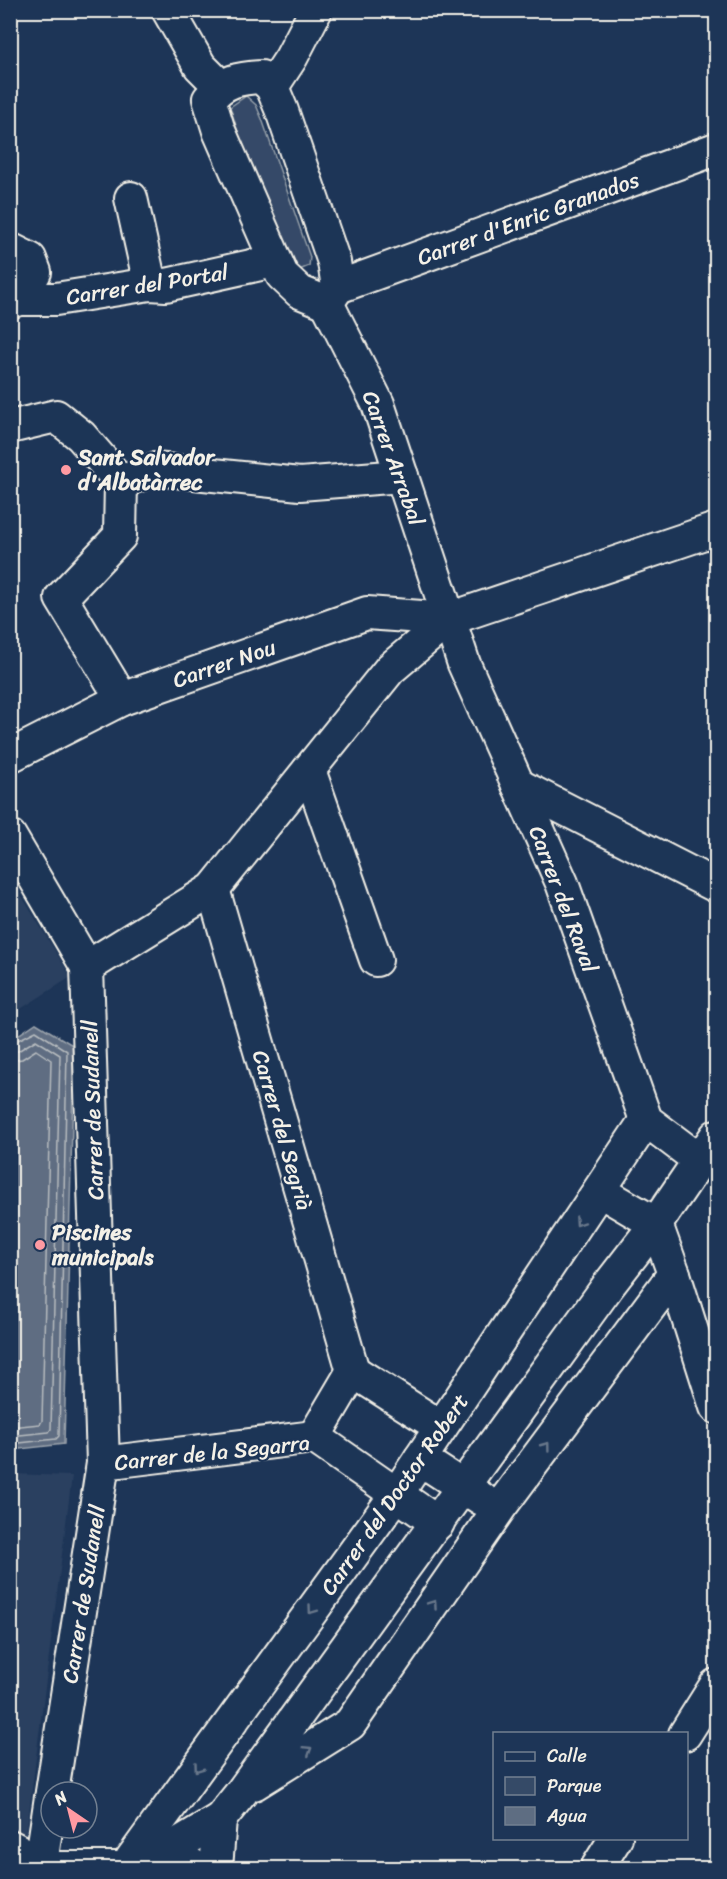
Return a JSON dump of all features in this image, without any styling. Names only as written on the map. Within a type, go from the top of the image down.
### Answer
[{"type":"street","points":[[168,10],[200,66],[220,86]]},
{"type":"street","points":[[316,10],[291,58],[272,87],[261,76],[243,78],[220,86],[209,99],[219,131],[282,275],[300,292],[333,295]]},
{"type":"street","name":"Carrer Arrabal","points":[[272,87],[334,262],[333,295],[378,404],[449,619]]},
{"type":"street","name":"Carrer d'Enric Granados","points":[[333,295],[717,149]]},
{"type":"street","points":[[131,198],[150,284]]},
{"type":"street","points":[[10,249],[30,259],[35,272],[15,301]]},
{"type":"street","name":"Carrer del Portal","points":[[15,301],[56,299],[150,284],[166,285],[274,261]]},
{"type":"street","points":[[10,427],[56,416],[81,436],[121,482],[120,536],[61,598],[122,699]]},
{"type":"street","points":[[121,482],[155,469],[300,484],[402,476]]},
{"type":"street","points":[[10,836],[87,967],[213,889],[390,669],[449,619],[717,530]]},
{"type":"street","name":"Carrer Nou","points":[[10,756],[122,699],[367,613],[449,619]]},
{"type":"street","name":"Carrer del Raval","points":[[449,619],[464,664],[562,883],[646,1120]]},
{"type":"street","points":[[309,770],[376,960]]},
{"type":"street","points":[[518,785],[717,886]]},
{"type":"street","name":"Carrer del Segrià","points":[[213,889],[353,1371]]},
{"type":"street","name":"Carrer de Sudanell","points":[[54,1780],[103,1463],[87,967]]},
{"type":"street","points":[[162,1854],[220,1819],[241,1792],[465,1487],[608,1286],[656,1224],[708,1148],[646,1120]]},
{"type":"street","name":"Carrer del Doctor Robert","points":[[121,1866],[396,1495],[646,1120]]},
{"type":"street","points":[[600,1191],[656,1224],[717,1407]]},
{"type":"street","points":[[241,1792],[350,1724],[499,1510],[674,1274]]},
{"type":"street","points":[[314,1437],[353,1371],[441,1427]]},
{"type":"street","name":"Carrer de la Segarra","points":[[103,1463],[314,1437],[438,1523]]},
{"type":"street","points":[[420,1459],[499,1510]]},
{"type":"street","points":[[686,1732],[717,1685]]},
{"type":"street","points":[[216,1869],[220,1819]]},
{"type":"street","points":[[48,1866],[49,1840]]},
{"type":"street","points":[[597,1869],[615,1840]]},
{"type":"street","points":[[10,1846],[48,1866],[121,1866],[140,1856],[162,1854],[183,1859],[197,1869]]},
{"type":"shaded area","points":[[10,877],[71,977],[11,1015],[10,1015]]},
{"type":"shaded area","points":[[10,1474],[72,1476],[26,1836],[10,1827]]},
{"type":"green space","points":[[246,96],[256,105],[262,119],[310,257],[309,266],[292,273],[276,252],[230,107]]},
{"type":"water","name":"Piscines municipals","points":[[36,1023],[74,1046],[64,1444],[11,1450],[11,1040]]},
{"type":"place","name":"Sant Salvador d'Albatàrrec","points":[[66,470]]},
{"type":"place","name":"Piscines municipals","points":[[40,1245]]}]
